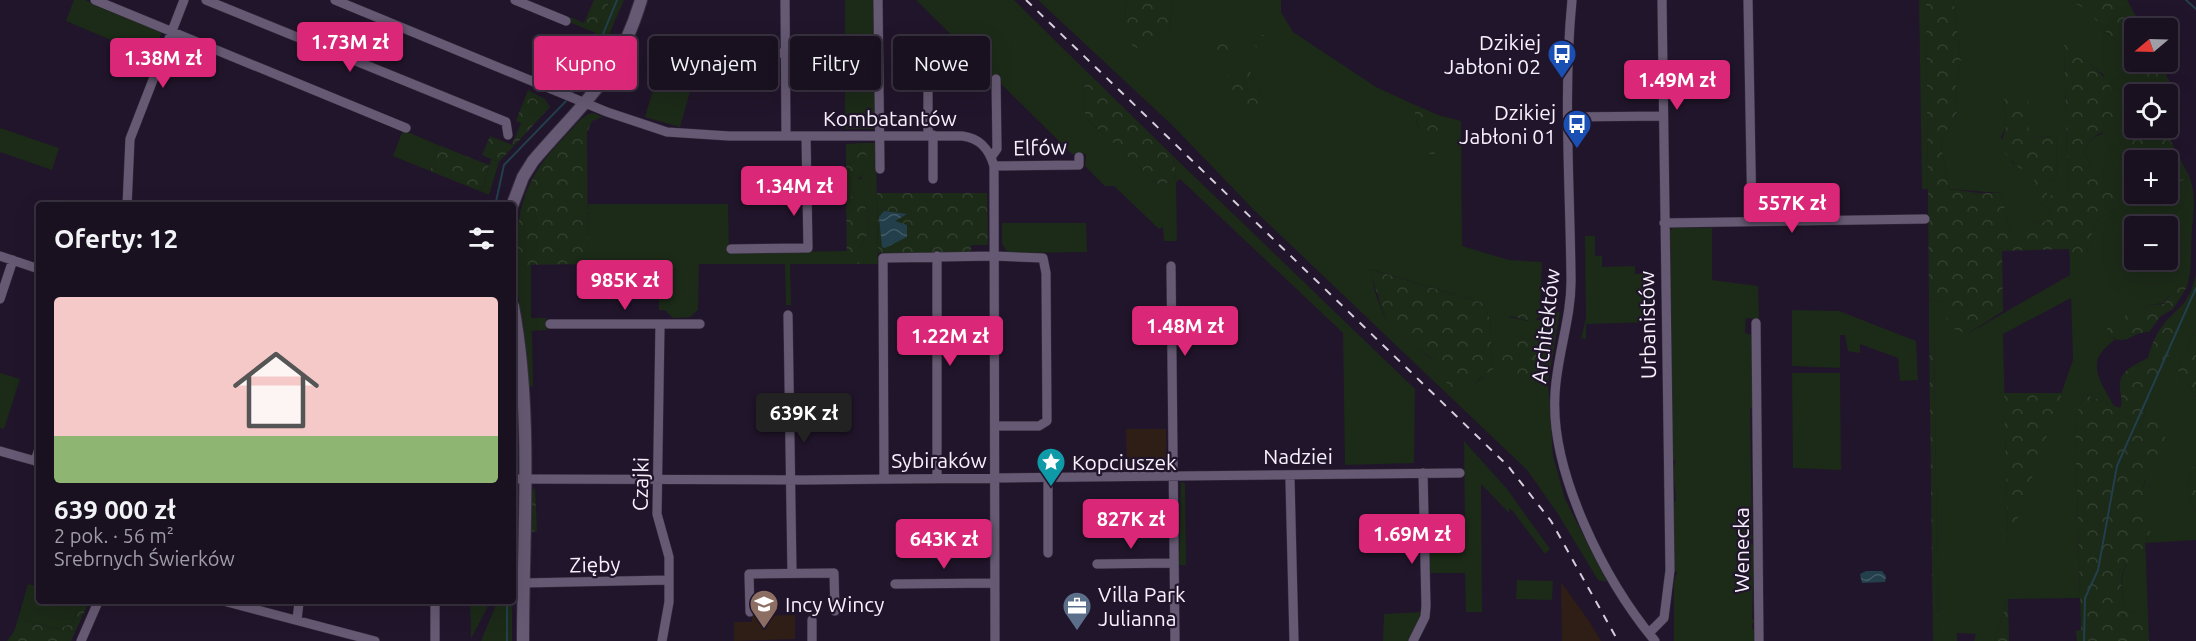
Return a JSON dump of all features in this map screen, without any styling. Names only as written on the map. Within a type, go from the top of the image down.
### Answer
[{"type":"street","points":[[95,0],[406,128]]},
{"type":"street","points":[[127,202],[130,139],[184,0]]},
{"type":"street","points":[[206,0],[506,122],[508,135]]},
{"type":"street","name":"Kombatantów","points":[[336,0],[587,104],[667,132],[729,136],[968,136],[981,143],[993,161]]},
{"type":"street","points":[[515,0],[566,21]]},
{"type":"street","points":[[514,202],[523,177],[533,162],[587,104],[618,60],[628,41],[641,0]]},
{"type":"street","points":[[785,0],[786,136]]},
{"type":"street","points":[[878,0],[880,169]]},
{"type":"street","name":"Architektów","points":[[1572,0],[1568,50],[1571,285],[1556,384],[1555,418],[1558,447],[1567,482],[1584,521],[1627,604],[1652,637]]},
{"type":"street","name":"Urbanistów","points":[[1652,637],[1664,618],[1670,570],[1662,0]]},
{"type":"street","points":[[1749,0],[1752,220]]},
{"type":"street","points":[[778,52],[785,52]]},
{"type":"street","points":[[995,641],[993,161],[997,149],[996,79]]},
{"type":"street","points":[[929,90],[933,179]]},
{"type":"street","points":[[1569,117],[1664,116]]},
{"type":"street","points":[[731,249],[808,248],[806,136]]},
{"type":"street","name":"Elfów","points":[[993,161],[1079,165],[1079,157]]},
{"type":"street","points":[[1664,223],[1925,219]]},
{"type":"street","points":[[0,256],[36,267]]},
{"type":"street","points":[[937,256],[937,478]]},
{"type":"street","points":[[884,478],[881,260],[886,257],[1042,256],[1045,261],[1047,421],[1041,426],[994,426]]},
{"type":"street","points":[[0,299],[13,260]]},
{"type":"street","points":[[1171,266],[1175,641]]},
{"type":"street","points":[[788,315],[792,573]]},
{"type":"street","points":[[516,322],[520,344],[519,479],[523,641]]},
{"type":"street","name":"Wenecka","points":[[1756,323],[1758,641]]},
{"type":"street","points":[[550,324],[700,324]]},
{"type":"street","name":"Czajki","points":[[660,324],[657,514],[669,552],[668,616],[662,641]]},
{"type":"street","points":[[0,451],[36,461]]},
{"type":"street","points":[[1413,641],[1425,617],[1426,606],[1424,473]]},
{"type":"street","name":"Nadziei","points":[[1174,475],[1460,473]]},
{"type":"street","name":"Sybiraków","points":[[519,479],[791,480],[1174,475]]},
{"type":"street","points":[[1047,477],[1048,553]]},
{"type":"street","points":[[1290,480],[1294,641]]},
{"type":"street","points":[[1097,564],[1173,563]]},
{"type":"street","points":[[750,612],[749,574],[792,573],[834,573],[835,611]]},
{"type":"street","points":[[808,573],[808,585]]},
{"type":"street","name":"Zięby","points":[[523,583],[669,580]]},
{"type":"street","points":[[895,584],[994,583]]},
{"type":"street","points":[[81,641],[97,604]]},
{"type":"street","points":[[235,604],[375,641]]},
{"type":"street","points":[[297,620],[299,604]]},
{"type":"street","points":[[435,604],[435,641]]},
{"type":"street","points":[[812,620],[812,641]]},
{"type":"shaded area","points":[[1126,429],[1166,429],[1166,462],[1160,468],[1127,469]]},
{"type":"shaded area","points":[[1561,582],[1589,621],[1601,641],[1562,641]]},
{"type":"shaded area","name":"Incy Wincy","points":[[795,615],[795,639],[734,641],[734,622],[752,622],[752,616]]},
{"type":"green space","points":[[74,0],[85,0],[162,32],[151,57],[66,21]]},
{"type":"green space","points":[[594,0],[610,0],[596,33],[569,22],[570,17],[584,23]]},
{"type":"green space","points":[[610,0],[624,0],[608,36],[594,36]]},
{"type":"green space","points":[[845,0],[875,0],[875,36],[845,36]]},
{"type":"green space","points":[[916,0],[1014,0],[1084,69],[1085,117],[1158,184],[1176,181],[1174,157],[1415,389],[1414,463],[1345,465],[1343,333],[1180,179],[1176,182],[1177,241],[1164,241],[1163,227],[1159,229],[1114,186],[1105,186],[1085,166],[1086,154],[1072,154],[990,73],[990,36],[952,36]]},
{"type":"green space","points":[[1038,0],[1127,0],[1123,26],[1169,33],[1172,0],[1281,0],[1281,12],[1293,32],[1376,87],[1415,105],[1417,124],[1433,155],[1438,148],[1438,115],[1461,121],[1462,246],[1509,260],[1542,262],[1540,311],[1524,310],[1509,317],[1528,321],[1539,320],[1547,310],[1560,312],[1548,383],[1553,456],[1565,499],[1607,582],[1598,580],[1558,514],[1527,470],[1254,210],[1173,126]],"holes":[[[1227,66],[1250,71],[1263,99]],[[1370,269],[1483,303],[1490,320],[1493,369],[1473,385],[1417,349],[1386,320],[1376,295]],[[1515,336],[1535,341],[1547,339],[1530,380],[1516,382]]]},
{"type":"green space","points":[[1127,0],[1172,0],[1169,33],[1148,47],[1133,47],[1123,26]]},
{"type":"green space","points":[[1919,0],[1926,0],[1928,189],[1922,189]]},
{"type":"green space","points":[[1926,0],[1953,0],[1961,61],[1956,84],[1957,112],[1954,121],[1943,135],[1941,146],[1949,189],[2001,193],[2010,231],[2020,230],[2031,222],[2042,223],[2049,219],[2050,209],[2040,203],[2028,205],[2025,194],[2036,184],[2029,171],[2019,168],[2000,148],[2006,127],[2004,96],[2013,91],[2028,92],[2029,136],[2056,137],[2057,180],[2047,181],[2047,196],[2068,193],[2064,44],[2096,69],[2110,87],[2114,97],[2115,110],[2112,126],[2092,138],[2084,151],[2091,168],[2114,182],[2118,194],[2116,209],[2097,219],[2086,253],[2079,264],[2070,257],[2069,249],[2002,251],[2003,311],[1967,334],[1946,326],[1948,306],[1945,302],[1929,300]]},
{"type":"green space","points":[[1953,0],[2063,0],[2064,3],[2075,4],[2090,14],[2110,35],[2124,43],[2124,72],[2139,72],[2140,84],[2124,84],[2124,138],[2138,138],[2136,150],[2124,150],[2124,204],[2178,204],[2178,182],[2190,178],[2194,198],[2191,265],[2187,287],[2173,292],[2164,303],[2149,305],[2107,334],[2115,340],[2100,355],[2097,371],[2114,406],[2084,394],[2075,419],[2080,598],[2008,599],[1994,641],[1974,641],[1976,634],[1957,633],[1957,641],[1933,641],[1933,637],[1938,637],[1934,336],[1929,332],[1929,300],[1945,302],[1967,334],[2070,275],[2070,257],[2074,259],[2086,253],[2097,219],[2116,209],[2116,192],[2091,168],[2084,151],[2092,138],[2102,134],[2104,75],[2064,45],[2068,193],[2047,197],[2047,181],[2057,180],[2056,137],[2029,136],[2013,91],[2004,96],[2006,127],[2001,137],[2013,163],[2029,170],[2036,184],[2040,203],[2050,209],[2049,219],[2042,223],[2031,222],[2020,230],[2010,231],[2001,193],[1949,189],[1941,146],[1943,135],[1954,121],[1957,112],[1956,84],[1961,61]],"holes":[[[2071,298],[2073,360],[2008,544],[2003,334]]]},
{"type":"green space","points":[[2063,0],[2127,0],[2137,18],[2124,18],[2124,43],[2110,35],[2083,8],[2063,3]]},
{"type":"green space","points":[[1253,33],[1275,37],[1274,46],[1266,50],[1256,47],[1251,38]]},
{"type":"green space","points":[[1212,36],[1231,39],[1232,49],[1228,56],[1219,58],[1209,44]]},
{"type":"green space","points":[[1227,65],[1250,71],[1263,99],[1257,113],[1228,95]]},
{"type":"green space","points":[[1084,69],[1174,157],[1176,182],[1158,184],[1085,117]]},
{"type":"green space","points":[[2138,72],[2164,72],[2171,84],[2140,84]]},
{"type":"green space","points":[[528,90],[545,99],[550,107],[499,162],[482,155],[490,136],[512,145],[521,123],[516,121]]},
{"type":"green space","points":[[653,90],[690,90],[680,127],[645,117]]},
{"type":"green space","points":[[845,90],[876,90],[876,129],[845,129]]},
{"type":"green space","points":[[1415,105],[1438,115],[1438,149],[1434,155],[1427,153],[1416,117]]},
{"type":"green space","points":[[593,113],[603,117],[592,121],[587,132],[588,264],[516,265],[516,243],[521,208],[533,178],[553,149],[589,114]]},
{"type":"green space","points":[[0,128],[59,148],[52,170],[0,152]]},
{"type":"green space","points":[[403,130],[438,145],[430,171],[393,156]]},
{"type":"green space","points":[[2169,138],[2175,150],[2126,150],[2126,139]]},
{"type":"green space","points":[[862,143],[854,161],[846,165],[846,144]]},
{"type":"green space","points":[[862,143],[866,143],[866,164],[862,174],[856,180],[846,179],[846,165],[854,161]]},
{"type":"green space","points":[[866,143],[876,143],[878,264],[859,264],[859,249],[869,232],[865,203],[856,197],[846,196],[846,179],[861,179]]},
{"type":"green space","points":[[438,145],[489,165],[482,192],[430,171]]},
{"type":"green space","points":[[2178,155],[2190,178],[2178,182]]},
{"type":"green space","points":[[491,159],[499,162],[489,195],[482,192]]},
{"type":"green space","points":[[877,193],[987,193],[988,245],[971,245],[971,253],[878,253]]},
{"type":"green space","points":[[846,196],[860,197],[865,203],[869,232],[859,249],[859,264],[847,264]]},
{"type":"green space","points":[[588,204],[728,204],[729,252],[847,251],[847,264],[790,264],[791,305],[786,305],[785,264],[699,264],[698,310],[690,317],[673,318],[665,310],[659,310],[659,264],[588,264]]},
{"type":"green space","points":[[1002,223],[1086,223],[1087,252],[1008,253],[1002,244]]},
{"type":"green space","points":[[1673,228],[1712,228],[1712,280],[1758,286],[1759,319],[1746,318],[1745,333],[1753,335],[1756,408],[1750,408],[1752,535],[1754,536],[1750,540],[1754,548],[1752,618],[1755,624],[1752,623],[1752,628],[1755,630],[1755,641],[1674,641],[1674,581],[1677,573],[1674,569],[1674,502],[1676,500],[1673,468],[1676,461],[1673,460],[1670,231]]},
{"type":"green space","points":[[1585,236],[1595,236],[1595,256],[1602,256],[1602,267],[1635,266],[1635,274],[1652,273],[1652,315],[1657,315],[1657,322],[1586,324],[1586,339],[1581,338],[1586,318]]},
{"type":"green space","points":[[516,264],[531,264],[531,318],[546,318],[547,330],[532,331],[533,386],[529,387],[516,280]]},
{"type":"green space","points":[[1369,269],[1483,303],[1490,320],[1493,369],[1459,395],[1438,374],[1437,363],[1417,349],[1386,320]]},
{"type":"green space","points":[[2196,274],[2196,330],[2177,369],[2196,397],[2196,465],[2191,470],[2188,491],[2196,512],[2196,540],[2145,543],[2152,528],[2143,505],[2142,494],[2148,468],[2144,418],[2147,401],[2161,369],[2172,324],[2191,291]]},
{"type":"green space","points":[[2187,287],[2173,309],[2161,316],[2149,332],[2124,340],[2107,334],[2107,328],[2131,312],[2137,313],[2149,305],[2164,304],[2173,290]]},
{"type":"green space","points":[[2192,297],[2172,324],[2181,330],[2147,401],[2144,418],[2166,427],[2163,446],[2143,487],[2144,506],[2152,528],[2145,543],[2146,561],[2127,563],[2121,580],[2127,610],[2148,616],[2149,641],[2077,641],[2076,631],[2081,630],[2075,419],[2084,394],[2120,408],[2122,401],[2120,384],[2123,375],[2130,368],[2148,358],[2155,338],[2164,323]]},
{"type":"green space","points":[[1501,307],[1547,310],[1533,322],[1503,314]]},
{"type":"green space","points":[[1792,310],[1839,311],[1916,341],[1918,380],[1900,381],[1898,358],[1860,344],[1860,353],[1848,351],[1845,335],[1840,335],[1840,368],[1792,366]]},
{"type":"green space","points":[[2196,330],[2196,397],[2177,369]]},
{"type":"green space","points":[[1929,332],[1934,336],[1938,637],[1933,637]]},
{"type":"green space","points":[[1515,336],[1535,341],[1547,339],[1546,374],[1517,382],[1500,379],[1501,343]]},
{"type":"green space","points":[[0,373],[20,379],[4,429],[0,428]]},
{"type":"green space","points":[[1792,373],[1840,373],[1841,470],[1793,468]]},
{"type":"green space","points":[[2004,393],[2062,393],[2008,546]]},
{"type":"green space","points":[[1464,441],[1507,489],[1550,549],[1545,554],[1512,510],[1509,509],[1509,513],[1481,484],[1482,612],[1466,612],[1465,573],[1429,573],[1428,533],[1465,532]]},
{"type":"green space","points":[[2196,465],[2196,512],[2188,491],[2191,469]]},
{"type":"green space","points":[[1181,482],[1185,483],[1186,565],[1179,565]]},
{"type":"green space","points":[[535,487],[537,531],[531,532],[531,493]]},
{"type":"green space","points":[[2146,561],[2148,616],[2127,610],[2125,604],[2122,592],[2123,574],[2127,563]]},
{"type":"green space","points":[[1517,580],[1553,581],[1552,600],[1516,599]]},
{"type":"green space","points":[[28,584],[36,586],[36,604],[74,604],[77,611],[72,623],[59,629],[18,619]]},
{"type":"green space","points":[[2008,599],[2009,641],[1994,641]]},
{"type":"green space","points":[[74,604],[88,604],[71,641],[7,641],[14,632],[18,619],[59,629],[72,623],[77,611]]},
{"type":"green space","points":[[470,604],[489,604],[471,639]]},
{"type":"green space","points":[[496,604],[512,604],[512,641],[481,641]]},
{"type":"green space","points":[[1422,612],[1410,641],[1383,641],[1384,614]]},
{"type":"water","points":[[884,211],[907,214],[895,221],[907,225],[907,237],[885,248],[882,247],[879,217]]},
{"type":"water","points":[[1866,571],[1882,571],[1886,576],[1885,582],[1862,583],[1860,574]]},
{"type":"waterway","points":[[572,93],[584,80],[617,0]]},
{"type":"waterway","points":[[2186,0],[2196,9]]},
{"type":"waterway","points":[[496,202],[504,165],[567,100]]},
{"type":"waterway","points":[[2084,641],[2085,598],[2098,570],[2117,466],[2196,288]]},
{"type":"waterway","points":[[507,604],[507,641]]},
{"type":"railway","points":[[1026,0],[1508,466],[1551,521],[1618,641]]},
{"type":"place","name":"Dzikiej Jabłoni 02","points":[[1562,80]]},
{"type":"place","name":"Dzikiej Jabłoni 01","points":[[1577,150]]},
{"type":"place","name":"Kopciuszek","points":[[1051,488]]},
{"type":"place","name":"Incy Wincy","points":[[764,630]]},
{"type":"place","name":"Villa Park Julianna","points":[[1077,632]]}]
